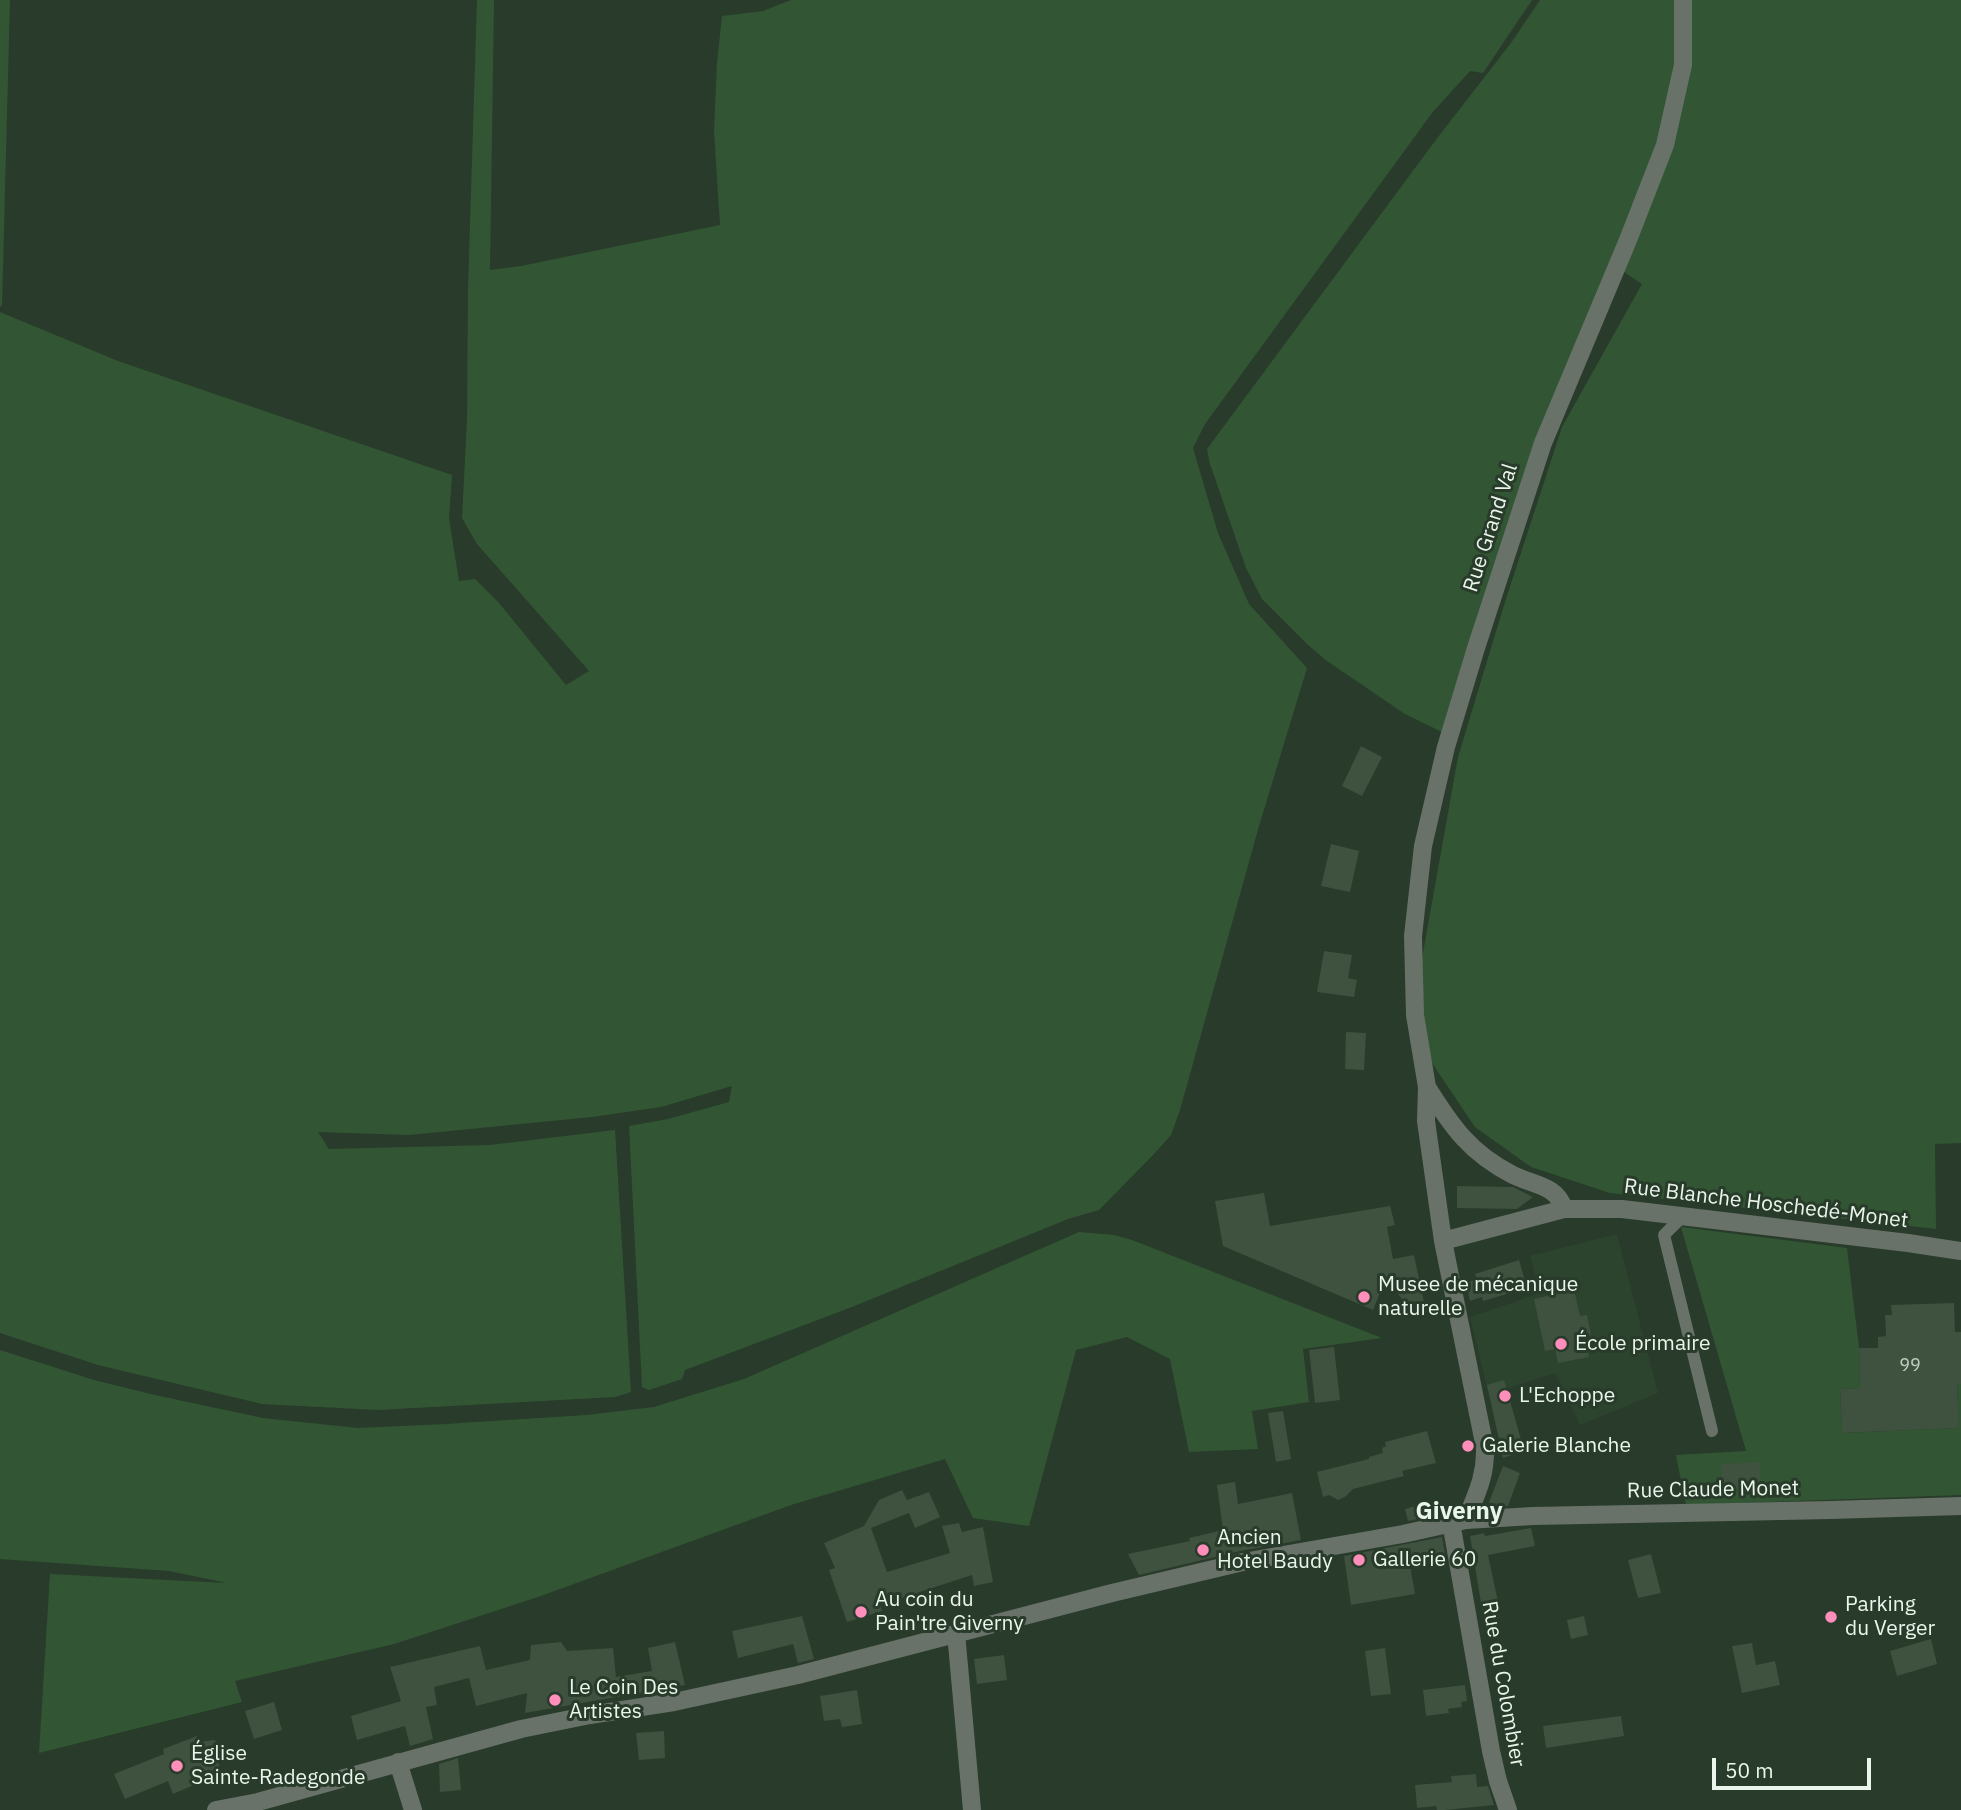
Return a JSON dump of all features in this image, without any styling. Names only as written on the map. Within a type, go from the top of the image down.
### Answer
[{"type":"street","name":"Rue Grand Val","points":[[1427,1087],[1415,1015],[1413,936],[1423,846],[1446,747],[1543,443],[1665,145],[1683,65],[1683,0]]},
{"type":"street","points":[[1427,1087],[1452,1127],[1468,1144],[1514,1176],[1555,1193],[1564,1209]]},
{"type":"street","points":[[1427,1087],[1426,1121],[1443,1241],[1485,1448],[1486,1464],[1481,1485],[1459,1521]]},
{"type":"street","name":"Rue Blanche Hoschedé-Monet","points":[[1443,1241],[1564,1209],[1622,1209],[1961,1251]]},
{"type":"street","name":"Rue Claude Monet","points":[[216,1810],[258,1802],[521,1729],[674,1702],[798,1675],[1112,1593],[1243,1562],[1403,1534],[1459,1521],[1533,1516],[1961,1506]]},
{"type":"street","name":"Rue du Colombier","points":[[1459,1521],[1491,1751],[1508,1810]]},
{"type":"street","points":[[956,1633],[972,1810]]},
{"type":"street","points":[[398,1762],[413,1810]]},
{"type":"lane","points":[[1683,1216],[1664,1235],[1712,1431]]},
{"type":"shaded area","points":[[0,0],[10,0],[0,307]]},
{"type":"shaded area","points":[[477,0],[494,0],[490,270],[720,225],[714,131],[722,16],[763,11],[791,0],[1532,0],[1483,73],[1470,71],[1432,113],[1205,424],[1193,448],[1218,533],[1249,604],[1307,668],[1259,826],[1180,1110],[1171,1135],[1154,1154],[1099,1210],[1068,1219],[852,1307],[685,1370],[682,1379],[649,1390],[642,1387],[629,1126],[668,1119],[729,1102],[732,1086],[661,1107],[592,1117],[409,1135],[318,1132],[329,1149],[490,1145],[615,1130],[631,1392],[615,1397],[378,1410],[262,1404],[98,1365],[0,1333],[0,312],[118,361],[452,475],[449,519],[459,581],[475,579],[499,603],[566,685],[589,671],[477,544],[462,518],[467,420],[468,289]]},
{"type":"shaded area","points":[[1540,0],[1961,0],[1961,1143],[1935,1144],[1936,1229],[1610,1193],[1531,1167],[1475,1127],[1430,1060],[1418,981],[1458,757],[1562,427],[1642,284],[1621,270],[1542,429],[1442,732],[1405,714],[1327,661],[1262,599],[1246,568],[1210,464],[1207,449],[1511,43]]},
{"type":"shaded area","points":[[1681,1227],[1847,1248],[1859,1348],[1860,1388],[1840,1389],[1842,1433],[1959,1428],[1957,1384],[1961,1384],[1961,1495],[1686,1505],[1676,1455],[1746,1451]]},
{"type":"shaded area","points":[[1079,1232],[1114,1235],[1132,1240],[1382,1338],[1303,1349],[1309,1402],[1252,1411],[1258,1449],[1189,1452],[1170,1359],[1127,1337],[1076,1350],[1029,1526],[973,1518],[945,1459],[791,1505],[538,1597],[394,1644],[235,1681],[242,1702],[39,1753],[50,1574],[227,1583],[169,1571],[0,1559],[0,1350],[94,1380],[263,1418],[358,1428],[586,1415],[654,1407],[744,1379]]},
{"type":"shaded area","name":"École primaire","points":[[1617,1234],[1658,1393],[1580,1425],[1555,1373],[1489,1395],[1470,1317],[1540,1293],[1530,1256]]},
{"type":"building","points":[[1361,746],[1382,757],[1362,796],[1342,786]]},
{"type":"building","points":[[1331,844],[1359,851],[1350,892],[1321,886]]},
{"type":"building","points":[[1324,951],[1352,955],[1348,978],[1357,980],[1354,997],[1317,992]]},
{"type":"building","points":[[1346,1032],[1366,1033],[1364,1070],[1345,1069]]},
{"type":"building","points":[[1457,1186],[1513,1187],[1533,1197],[1517,1209],[1457,1208]]},
{"type":"building","points":[[1264,1193],[1270,1226],[1390,1206],[1395,1225],[1387,1227],[1393,1259],[1414,1255],[1425,1307],[1411,1311],[1386,1278],[1373,1310],[1223,1246],[1215,1201]]},
{"type":"building","points":[[1519,1260],[1527,1288],[1483,1301],[1482,1297],[1470,1301],[1466,1283],[1477,1279],[1475,1274]]},
{"type":"building","points":[[1574,1290],[1580,1316],[1587,1315],[1591,1335],[1585,1337],[1589,1357],[1558,1363],[1555,1349],[1545,1351],[1534,1299]]},
{"type":"building","points":[[1954,1303],[1955,1332],[1961,1332],[1961,1384],[1957,1384],[1959,1428],[1842,1433],[1840,1389],[1860,1388],[1859,1348],[1878,1348],[1878,1337],[1886,1336],[1885,1315],[1892,1315],[1891,1305]]},
{"type":"building","points":[[1334,1347],[1340,1400],[1315,1403],[1309,1350]]},
{"type":"building","points":[[1504,1380],[1523,1446],[1519,1448],[1521,1452],[1503,1458],[1487,1385]]},
{"type":"building","points":[[1283,1411],[1291,1459],[1276,1462],[1268,1413]]},
{"type":"building","points":[[1427,1431],[1436,1463],[1402,1471],[1404,1476],[1353,1489],[1338,1500],[1329,1495],[1323,1497],[1317,1472],[1369,1459],[1383,1453],[1385,1442]]},
{"type":"building","points":[[1760,1462],[1760,1487],[1722,1488],[1721,1464]]},
{"type":"building","points":[[1503,1466],[1520,1473],[1508,1506],[1494,1507],[1488,1505]]},
{"type":"building","points":[[1235,1482],[1238,1504],[1292,1493],[1301,1540],[1240,1551],[1139,1575],[1128,1554],[1190,1541],[1189,1538],[1223,1530],[1217,1485]]},
{"type":"building","points":[[902,1490],[907,1500],[929,1492],[940,1517],[915,1528],[909,1513],[871,1528],[887,1572],[950,1553],[942,1526],[959,1523],[962,1532],[983,1527],[993,1582],[974,1586],[972,1575],[880,1605],[882,1611],[847,1622],[829,1570],[835,1568],[824,1543],[864,1526],[879,1500]]},
{"type":"building","points":[[1423,1504],[1428,1517],[1408,1521],[1405,1509]]},
{"type":"building","points":[[1531,1528],[1535,1546],[1488,1555],[1500,1611],[1483,1615],[1470,1536]]},
{"type":"building","points":[[1442,1537],[1445,1554],[1409,1560],[1415,1594],[1351,1605],[1344,1556]]},
{"type":"building","points":[[1651,1554],[1661,1593],[1638,1598],[1628,1560]]},
{"type":"building","points":[[802,1616],[814,1659],[798,1663],[793,1644],[738,1658],[732,1631]]},
{"type":"building","points":[[1584,1616],[1588,1635],[1571,1639],[1567,1620]]},
{"type":"building","points":[[1931,1639],[1937,1664],[1897,1676],[1890,1651]]},
{"type":"building","points":[[561,1642],[567,1651],[613,1648],[616,1677],[652,1671],[648,1648],[675,1642],[685,1685],[525,1713],[527,1693],[476,1706],[469,1678],[434,1687],[437,1705],[426,1707],[433,1739],[410,1746],[405,1726],[357,1740],[351,1716],[401,1701],[390,1667],[480,1646],[486,1670],[530,1660],[531,1645]]},
{"type":"building","points":[[1752,1643],[1756,1665],[1775,1661],[1780,1685],[1742,1693],[1732,1646]]},
{"type":"building","points":[[1385,1648],[1391,1694],[1371,1696],[1365,1651]]},
{"type":"building","points":[[1004,1655],[1007,1680],[977,1684],[974,1659]]},
{"type":"building","points":[[1465,1685],[1467,1701],[1461,1702],[1462,1707],[1448,1709],[1449,1713],[1426,1716],[1423,1690]]},
{"type":"building","points":[[857,1690],[862,1724],[842,1727],[840,1719],[824,1721],[820,1696]]},
{"type":"building","points":[[274,1702],[282,1730],[254,1739],[245,1711]]},
{"type":"building","points":[[1621,1716],[1624,1736],[1546,1748],[1543,1726]]},
{"type":"building","points":[[664,1731],[665,1758],[639,1760],[636,1733]]},
{"type":"building","name":"Église Sainte-Radegonde","points":[[197,1736],[199,1742],[214,1740],[223,1746],[218,1762],[222,1773],[173,1794],[168,1781],[125,1799],[114,1774],[164,1754],[163,1749]]},
{"type":"building","points":[[458,1758],[461,1790],[440,1792],[439,1764]]},
{"type":"building","points":[[1476,1774],[1477,1787],[1488,1786],[1494,1805],[1445,1810],[1437,1810],[1436,1806],[1417,1808],[1415,1785],[1452,1782],[1451,1776]]},
{"type":"place","name":"Musee de mécanique naturelle","points":[[1364,1297]]},
{"type":"place","name":"École primaire","points":[[1561,1344]]},
{"type":"place","name":"L'Echoppe","points":[[1505,1396]]},
{"type":"place","name":"Galerie Blanche","points":[[1468,1446]]},
{"type":"place","name":"Ancien Hotel Baudy","points":[[1203,1550]]},
{"type":"place","name":"Gallerie 60","points":[[1359,1560]]},
{"type":"place","name":"Au coin du Pain'tre Giverny","points":[[861,1612]]},
{"type":"place","name":"Parking du Verger","points":[[1831,1617]]},
{"type":"place","name":"Le Coin Des Artistes","points":[[555,1700]]},
{"type":"place","name":"Église Sainte-Radegonde","points":[[177,1766]]},
{"type":"district","name":"Giverny","points":[[1459,1512]]}]
